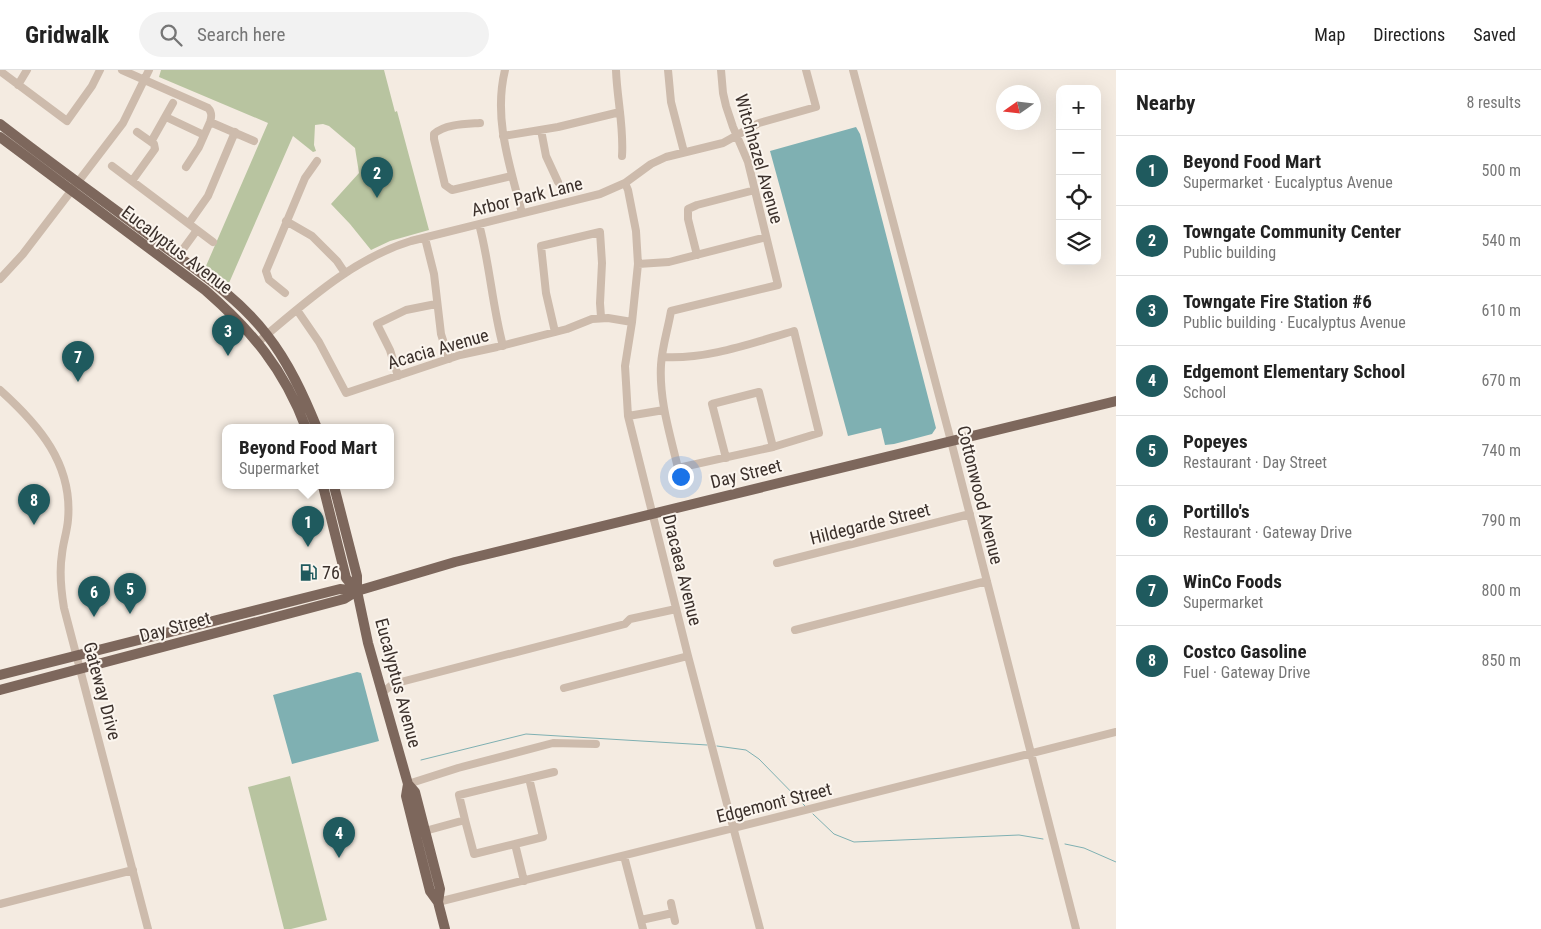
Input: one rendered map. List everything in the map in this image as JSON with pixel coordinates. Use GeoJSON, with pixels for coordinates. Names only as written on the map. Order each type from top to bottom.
{"type":"FeatureCollection","features":[{"type":"Feature","properties":{"kind":"main road"},"geometry":{"type":"LineString","coordinates":[[0,124],[76,187]]}},
{"type":"Feature","properties":{"kind":"main road"},"geometry":{"type":"LineString","coordinates":[[0,137],[76,187]]}},
{"type":"Feature","properties":{"kind":"main road","name":"Eucalyptus Avenue"},"geometry":{"type":"LineString","coordinates":[[76,187],[233,314],[258,342],[293,396],[304,424]]}},
{"type":"Feature","properties":{"kind":"main road","name":"Eucalyptus Avenue"},"geometry":{"type":"LineString","coordinates":[[76,187],[178,256],[241,306],[267,334],[301,391],[315,424]]}},
{"type":"Feature","properties":{"kind":"main road"},"geometry":{"type":"LineString","coordinates":[[148,247],[152,245],[171,258],[178,256]]}},
{"type":"Feature","properties":{"kind":"main road"},"geometry":{"type":"LineString","coordinates":[[169,262],[178,264],[208,285],[216,286]]}},
{"type":"Feature","properties":{"kind":"main road","name":"Day Street"},"geometry":{"type":"LineString","coordinates":[[0,675],[340,589],[357,590],[455,562],[1116,401]]}},
{"type":"Feature","properties":{"kind":"main road","name":"Eucalyptus Avenue"},"geometry":{"type":"LineString","coordinates":[[335,489],[357,576],[357,590],[368,642],[408,784],[406,796],[417,840],[430,891],[438,902],[445,929]]}},
{"type":"Feature","properties":{"kind":"main road"},"geometry":{"type":"LineString","coordinates":[[324,490],[331,497],[338,522],[348,541]]}},
{"type":"Feature","properties":{"kind":"main road","name":"Eucalyptus Avenue"},"geometry":{"type":"LineString","coordinates":[[324,490],[346,578],[357,590]]}},
{"type":"Feature","properties":{"kind":"main road","name":"Day Street"},"geometry":{"type":"LineString","coordinates":[[0,690],[344,600],[357,590]]}},
{"type":"Feature","properties":{"kind":"main road"},"geometry":{"type":"LineString","coordinates":[[268,620],[267,615],[286,609],[296,600]]}},
{"type":"Feature","properties":{"kind":"main road"},"geometry":{"type":"LineString","coordinates":[[221,632],[235,623],[255,617],[256,610]]}},
{"type":"Feature","properties":{"kind":"main road"},"geometry":{"type":"LineString","coordinates":[[141,653],[148,645],[170,637],[171,632]]}},
{"type":"Feature","properties":{"kind":"main road","name":"Eucalyptus Avenue"},"geometry":{"type":"LineString","coordinates":[[408,784],[415,792],[440,889],[438,902]]}},
{"type":"Feature","properties":{"kind":"street"},"geometry":{"type":"LineString","coordinates":[[18,85],[28,70]]}},
{"type":"Feature","properties":{"kind":"street"},"geometry":{"type":"LineString","coordinates":[[0,71],[67,121],[92,86],[100,70]]}},
{"type":"Feature","properties":{"kind":"street"},"geometry":{"type":"LineString","coordinates":[[122,70],[208,108],[212,114],[204,135],[186,167]]}},
{"type":"Feature","properties":{"kind":"street"},"geometry":{"type":"LineString","coordinates":[[0,279],[23,254],[76,187],[123,123],[149,70]]}},
{"type":"Feature","properties":{"kind":"street"},"geometry":{"type":"LineString","coordinates":[[504,70],[500,104],[503,136],[522,213]]}},
{"type":"Feature","properties":{"kind":"street"},"geometry":{"type":"LineString","coordinates":[[616,70],[623,135],[622,156]]}},
{"type":"Feature","properties":{"kind":"street"},"geometry":{"type":"LineString","coordinates":[[668,70],[671,102],[684,152]]}},
{"type":"Feature","properties":{"kind":"street","name":"Witchhazel Avenue"},"geometry":{"type":"LineString","coordinates":[[721,70],[723,93],[733,127],[745,153],[778,285],[671,311],[662,357],[661,386],[664,410],[678,468],[726,458]]}},
{"type":"Feature","properties":{"kind":"street","name":"Arbor Park Lane"},"geometry":{"type":"LineString","coordinates":[[258,342],[345,273],[362,261],[386,250],[425,238],[600,194],[625,183],[651,164],[666,157],[723,143],[759,123],[816,107],[806,70]]}},
{"type":"Feature","properties":{"kind":"street","name":"Cottonwood Avenue"},"geometry":{"type":"LineString","coordinates":[[853,70],[970,514],[1076,929]]}},
{"type":"Feature","properties":{"kind":"street"},"geometry":{"type":"LineString","coordinates":[[151,142],[173,103]]}},
{"type":"Feature","properties":{"kind":"street"},"geometry":{"type":"LineString","coordinates":[[503,136],[541,130],[620,112]]}},
{"type":"Feature","properties":{"kind":"street"},"geometry":{"type":"LineString","coordinates":[[166,117],[204,135]]}},
{"type":"Feature","properties":{"kind":"street"},"geometry":{"type":"LineString","coordinates":[[210,122],[254,141]]}},
{"type":"Feature","properties":{"kind":"street"},"geometry":{"type":"LineString","coordinates":[[480,122],[438,130],[434,134],[446,185],[452,190],[512,176]]}},
{"type":"Feature","properties":{"kind":"street"},"geometry":{"type":"LineString","coordinates":[[541,130],[546,156],[558,182]]}},
{"type":"Feature","properties":{"kind":"street"},"geometry":{"type":"LineString","coordinates":[[132,181],[155,149],[151,142],[137,132]]}},
{"type":"Feature","properties":{"kind":"street"},"geometry":{"type":"LineString","coordinates":[[189,223],[208,196],[236,132]]}},
{"type":"Feature","properties":{"kind":"street"},"geometry":{"type":"LineString","coordinates":[[285,293],[269,280],[266,271],[305,178],[317,161]]}},
{"type":"Feature","properties":{"kind":"street"},"geometry":{"type":"LineString","coordinates":[[112,166],[213,242]]}},
{"type":"Feature","properties":{"kind":"street","name":"Dracaea Avenue"},"geometry":{"type":"LineString","coordinates":[[625,183],[636,231],[638,264],[625,366],[628,416],[688,656],[760,929]]}},
{"type":"Feature","properties":{"kind":"street"},"geometry":{"type":"LineString","coordinates":[[697,255],[688,219],[688,209],[755,190]]}},
{"type":"Feature","properties":{"kind":"street"},"geometry":{"type":"LineString","coordinates":[[286,222],[312,236],[345,273]]}},
{"type":"Feature","properties":{"kind":"street"},"geometry":{"type":"LineString","coordinates":[[479,224],[503,346]]}},
{"type":"Feature","properties":{"kind":"street"},"geometry":{"type":"LineString","coordinates":[[178,256],[198,230]]}},
{"type":"Feature","properties":{"kind":"street"},"geometry":{"type":"LineString","coordinates":[[555,332],[546,294],[541,246],[600,232],[602,263],[601,317]]}},
{"type":"Feature","properties":{"kind":"street"},"geometry":{"type":"LineString","coordinates":[[425,238],[434,274],[441,334],[449,359]]}},
{"type":"Feature","properties":{"kind":"street"},"geometry":{"type":"LineString","coordinates":[[638,264],[662,263],[766,238]]}},
{"type":"Feature","properties":{"kind":"street"},"geometry":{"type":"LineString","coordinates":[[398,376],[390,350],[377,324],[406,310],[436,304]]}},
{"type":"Feature","properties":{"kind":"street","name":"Acacia Avenue"},"geometry":{"type":"LineString","coordinates":[[297,310],[323,348],[346,393],[468,352],[503,346],[601,317],[632,322]]}},
{"type":"Feature","properties":{"kind":"street"},"geometry":{"type":"LineString","coordinates":[[662,357],[689,357],[794,331],[819,432],[773,447],[726,458],[712,404],[759,392],[773,447]]}},
{"type":"Feature","properties":{"kind":"street","name":"Gateway Drive"},"geometry":{"type":"LineString","coordinates":[[0,389],[42,433],[61,467],[68,504],[68,520],[61,562],[61,589],[148,929]]}},
{"type":"Feature","properties":{"kind":"street"},"geometry":{"type":"LineString","coordinates":[[628,416],[664,410]]}},
{"type":"Feature","properties":{"kind":"street","name":"Hildegarde Street"},"geometry":{"type":"LineString","coordinates":[[777,563],[970,514]]}},
{"type":"Feature","properties":{"kind":"street"},"geometry":{"type":"LineString","coordinates":[[795,630],[987,582]]}},
{"type":"Feature","properties":{"kind":"street"},"geometry":{"type":"LineString","coordinates":[[383,692],[393,684],[625,624],[630,619],[676,608]]}},
{"type":"Feature","properties":{"kind":"street"},"geometry":{"type":"LineString","coordinates":[[564,688],[688,656]]}},
{"type":"Feature","properties":{"kind":"street","name":"Edgemont Street"},"geometry":{"type":"LineString","coordinates":[[438,902],[1116,732]]}},
{"type":"Feature","properties":{"kind":"street"},"geometry":{"type":"LineString","coordinates":[[408,784],[458,768],[553,743],[596,744]]}},
{"type":"Feature","properties":{"kind":"street"},"geometry":{"type":"LineString","coordinates":[[529,778],[543,837],[474,854],[458,795],[554,772]]}},
{"type":"Feature","properties":{"kind":"street"},"geometry":{"type":"LineString","coordinates":[[425,831],[465,820]]}},
{"type":"Feature","properties":{"kind":"street"},"geometry":{"type":"LineString","coordinates":[[515,844],[524,880]]}},
{"type":"Feature","properties":{"kind":"street"},"geometry":{"type":"LineString","coordinates":[[624,856],[643,929]]}},
{"type":"Feature","properties":{"kind":"street"},"geometry":{"type":"LineString","coordinates":[[0,904],[133,870]]}},
{"type":"Feature","properties":{"kind":"street"},"geometry":{"type":"LineString","coordinates":[[671,903],[675,921]]}},
{"type":"Feature","properties":{"kind":"street"},"geometry":{"type":"LineString","coordinates":[[641,920],[673,913]]}},
{"type":"Feature","properties":{"kind":"green space"},"geometry":{"type":"Polygon","coordinates":[[[161,70],[384,70],[429,230],[390,241],[371,250],[331,204],[359,173],[355,148],[329,126],[323,124],[315,125],[314,145],[316,151],[313,152],[293,136],[229,283],[206,266],[268,123],[159,77],[161,70]]]}},
{"type":"Feature","properties":{"kind":"green space"},"geometry":{"type":"Polygon","coordinates":[[[290,776],[327,920],[284,929],[248,787],[290,776]]]}},
{"type":"Feature","properties":{"kind":"water"},"geometry":{"type":"Polygon","coordinates":[[[856,127],[860,134],[936,428],[932,434],[885,445],[881,428],[848,436],[770,151],[856,127]]]}},
{"type":"Feature","properties":{"kind":"water"},"geometry":{"type":"Polygon","coordinates":[[[357,672],[361,673],[379,741],[292,764],[273,695],[357,672]]]}},
{"type":"Feature","properties":{"kind":"waterway"},"geometry":{"type":"LineString","coordinates":[[421,760],[526,734],[707,745]]}},
{"type":"Feature","properties":{"kind":"waterway"},"geometry":{"type":"LineString","coordinates":[[717,746],[746,750],[759,759],[805,806]]}},
{"type":"Feature","properties":{"kind":"waterway"},"geometry":{"type":"LineString","coordinates":[[813,814],[834,834],[854,842],[1019,835],[1043,839]]}},
{"type":"Feature","properties":{"kind":"waterway"},"geometry":{"type":"LineString","coordinates":[[1065,844],[1084,848],[1116,862]]}},
{"type":"Feature","properties":{"kind":"place","name":"Towngate Community Center"},"geometry":{"type":"Point","coordinates":[377,198]}},
{"type":"Feature","properties":{"kind":"place","name":"Towngate Fire Station #6"},"geometry":{"type":"Point","coordinates":[228,356]}},
{"type":"Feature","properties":{"kind":"place","name":"WinCo Foods"},"geometry":{"type":"Point","coordinates":[78,382]}},
{"type":"Feature","properties":{"kind":"place","name":"Costco Gasoline"},"geometry":{"type":"Point","coordinates":[34,525]}},
{"type":"Feature","properties":{"kind":"place","name":"Beyond Food Mart"},"geometry":{"type":"Point","coordinates":[308,547]}},
{"type":"Feature","properties":{"kind":"place","name":"76"},"geometry":{"type":"Point","coordinates":[308,573]}},
{"type":"Feature","properties":{"kind":"place","name":"Popeyes"},"geometry":{"type":"Point","coordinates":[130,614]}},
{"type":"Feature","properties":{"kind":"place","name":"Portillo's"},"geometry":{"type":"Point","coordinates":[94,617]}},
{"type":"Feature","properties":{"kind":"place","name":"Edgemont Elementary School"},"geometry":{"type":"Point","coordinates":[339,858]}}]}
